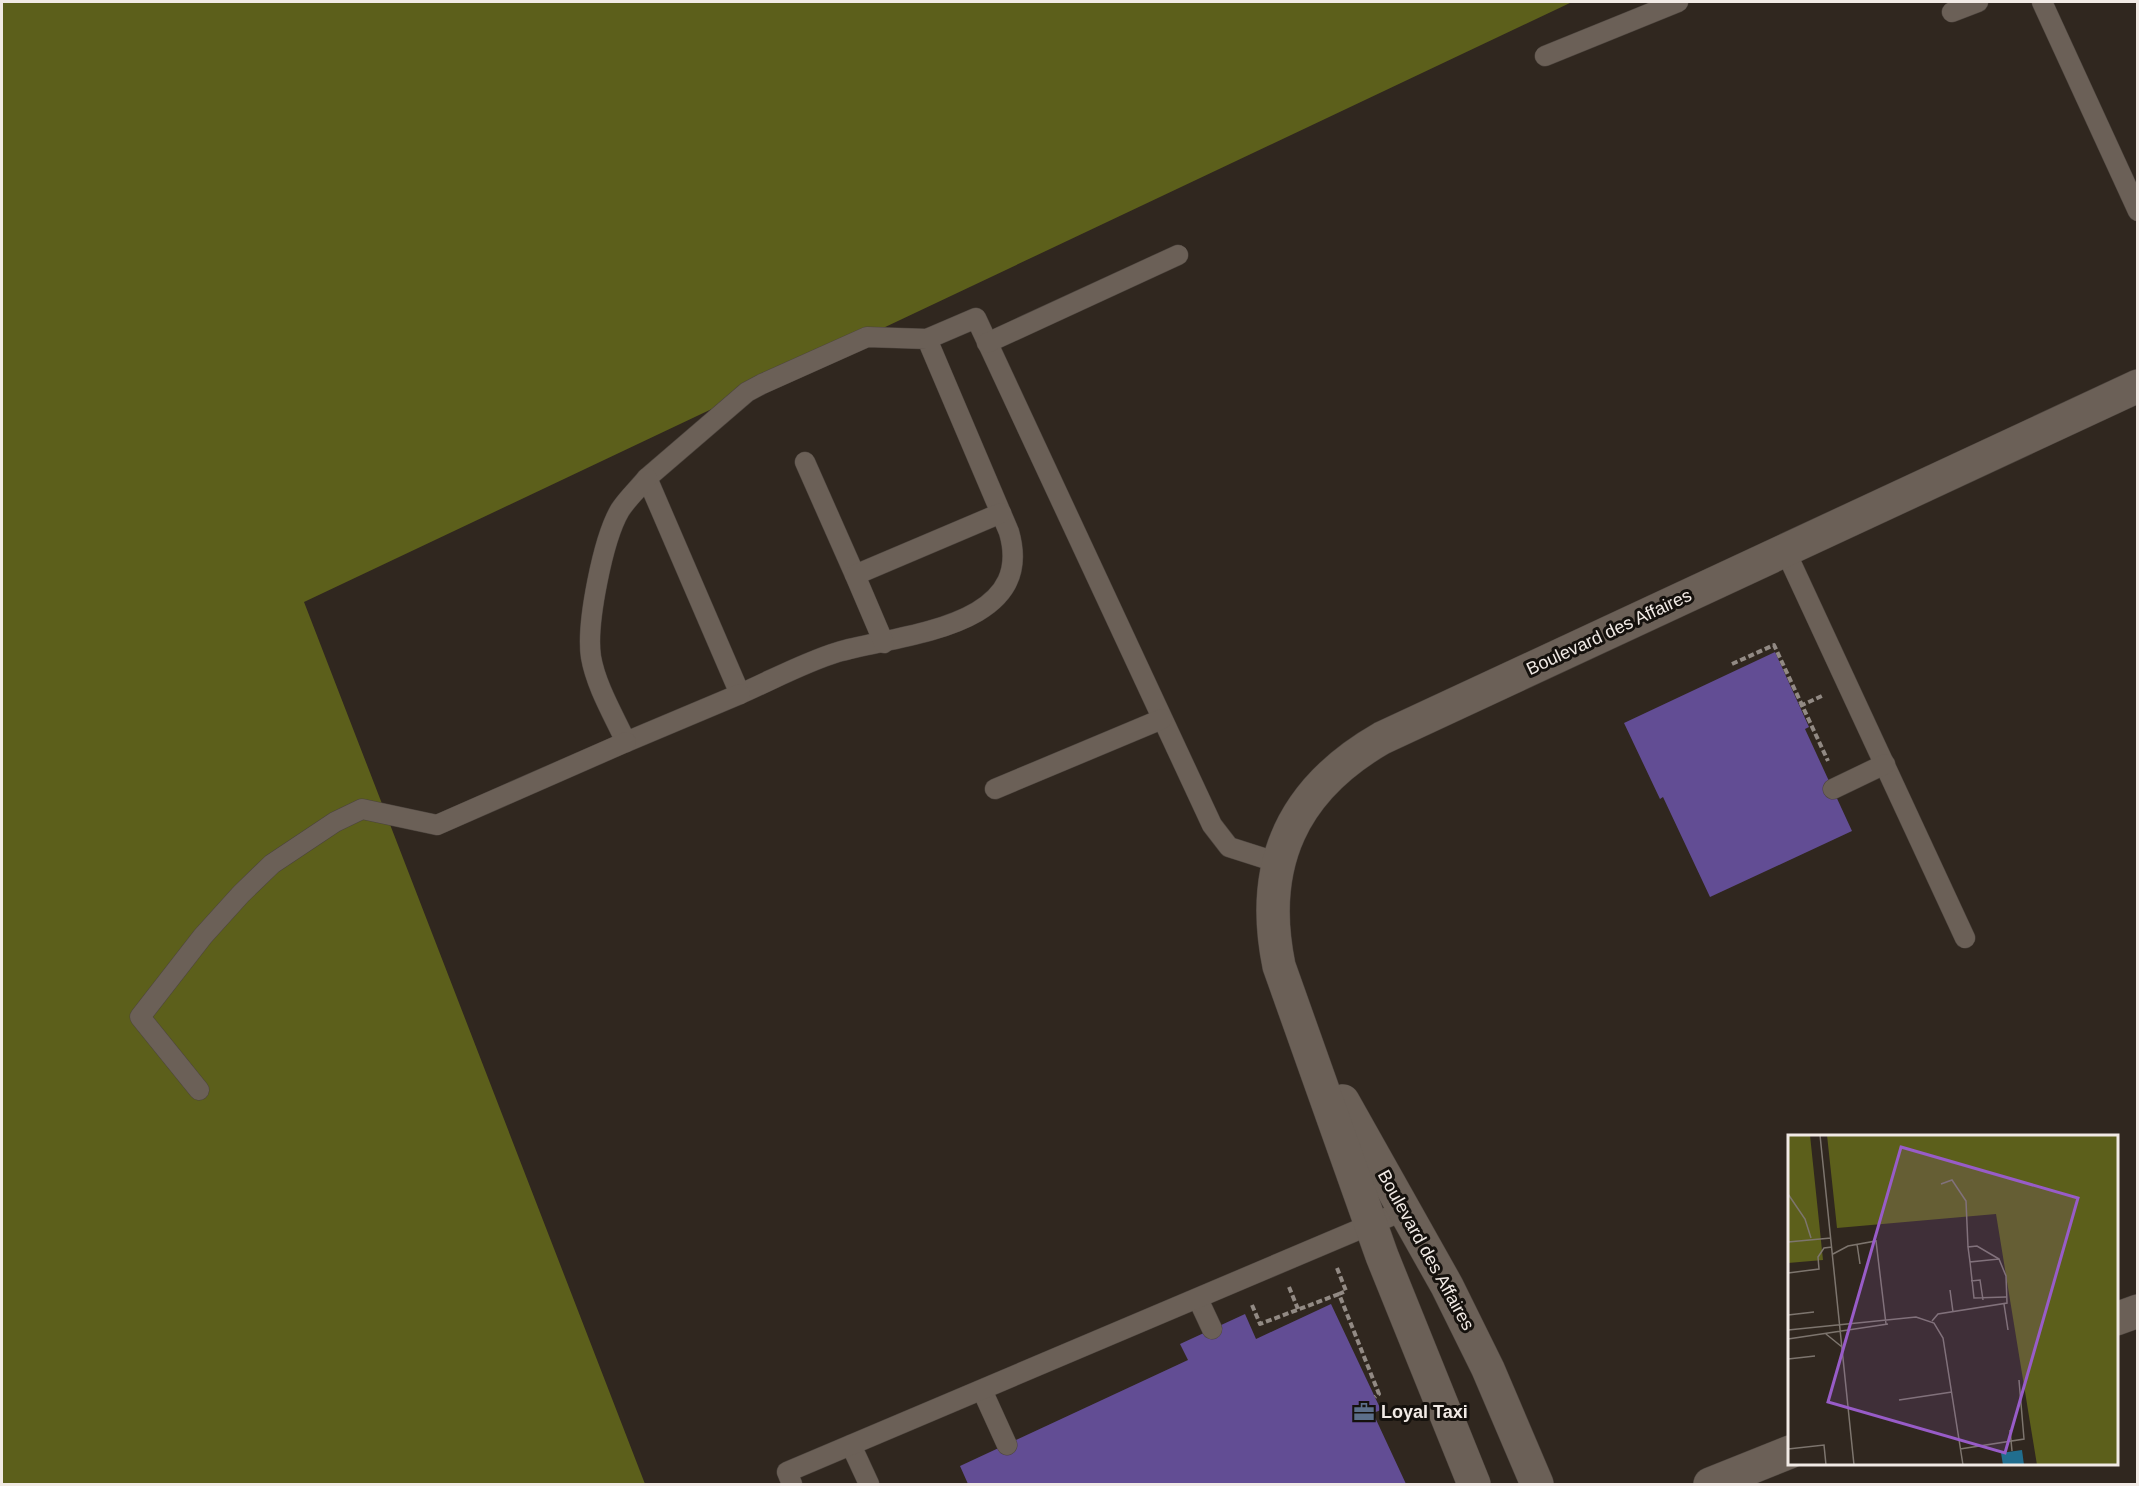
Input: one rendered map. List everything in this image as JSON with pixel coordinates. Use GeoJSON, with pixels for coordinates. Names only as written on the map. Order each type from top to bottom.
{"type":"FeatureCollection","features":[{"type":"Feature","properties":{"kind":"street","name":"Boulevard des Affaires"},"geometry":{"type":"LineString","coordinates":[[1474,1485],[1371,1226],[1298,1024],[1274,942],[1273,898],[1279,863],[1287,837],[1309,797],[1334,771],[1364,748],[1419,720],[2138,386]]}},
{"type":"Feature","properties":{"kind":"street","name":"Boulevard des Affaires"},"geometry":{"type":"LineString","coordinates":[[1298,1024],[1405,1210],[1472,1335],[1537,1485]]}},
{"type":"Feature","properties":{"kind":"street"},"geometry":{"type":"LineString","coordinates":[[2118,1318],[2138,1311]]}},
{"type":"Feature","properties":{"kind":"street"},"geometry":{"type":"LineString","coordinates":[[1710,1485],[1788,1453]]}},
{"type":"Feature","properties":{"kind":"lane"},"geometry":{"type":"LineString","coordinates":[[1545,56],[1678,2]]}},
{"type":"Feature","properties":{"kind":"lane"},"geometry":{"type":"LineString","coordinates":[[1952,12],[1978,2]]}},
{"type":"Feature","properties":{"kind":"lane"},"geometry":{"type":"LineString","coordinates":[[2042,2],[2138,211]]}},
{"type":"Feature","properties":{"kind":"lane"},"geometry":{"type":"LineString","coordinates":[[987,343],[1178,255]]}},
{"type":"Feature","properties":{"kind":"lane"},"geometry":{"type":"LineString","coordinates":[[626,742],[598,680],[591,659],[590,642],[600,573],[611,528],[621,509],[647,478],[747,392],[867,337],[927,339],[976,318],[1162,719],[1219,836],[1229,847],[1242,853],[1279,863]]}},
{"type":"Feature","properties":{"kind":"lane"},"geometry":{"type":"LineString","coordinates":[[199,1090],[140,1017],[203,936],[273,864],[335,822],[362,809],[437,825],[838,652],[917,636],[977,611],[1002,592],[1011,573],[1014,552],[1001,513],[927,339]]}},
{"type":"Feature","properties":{"kind":"lane"},"geometry":{"type":"LineString","coordinates":[[806,462],[884,643]]}},
{"type":"Feature","properties":{"kind":"lane"},"geometry":{"type":"LineString","coordinates":[[647,478],[740,694]]}},
{"type":"Feature","properties":{"kind":"lane"},"geometry":{"type":"LineString","coordinates":[[855,575],[1001,513]]}},
{"type":"Feature","properties":{"kind":"lane"},"geometry":{"type":"LineString","coordinates":[[1785,550],[1965,938]]}},
{"type":"Feature","properties":{"kind":"lane"},"geometry":{"type":"LineString","coordinates":[[995,789],[1162,719]]}},
{"type":"Feature","properties":{"kind":"lane"},"geometry":{"type":"LineString","coordinates":[[1833,789],[1885,765]]}},
{"type":"Feature","properties":{"kind":"lane"},"geometry":{"type":"LineString","coordinates":[[792,1485],[787,1472],[1405,1210]]}},
{"type":"Feature","properties":{"kind":"lane"},"geometry":{"type":"LineString","coordinates":[[1198,1299],[1212,1329]]}},
{"type":"Feature","properties":{"kind":"lane"},"geometry":{"type":"LineString","coordinates":[[982,1390],[1007,1445]]}},
{"type":"Feature","properties":{"kind":"lane"},"geometry":{"type":"LineString","coordinates":[[851,1445],[868,1485]]}},
{"type":"Feature","properties":{"kind":"path"},"geometry":{"type":"LineString","coordinates":[[1732,664],[1774,645],[1821,745]]}},
{"type":"Feature","properties":{"kind":"path"},"geometry":{"type":"LineString","coordinates":[[1250,1299],[1260,1323],[1346,1291],[1334,1261]]}},
{"type":"Feature","properties":{"kind":"path"},"geometry":{"type":"LineString","coordinates":[[1339,1294],[1379,1394],[1375,1397]]}},
{"type":"Feature","properties":{"kind":"shaded area"},"geometry":{"type":"Polygon","coordinates":[[[2,2],[1572,2],[304,602],[645,1484],[2,1484],[2,2]]]}},
{"type":"Feature","properties":{"kind":"building"},"geometry":{"type":"Polygon","coordinates":[[[1775,652],[1809,727],[1805,729],[1852,831],[1710,897],[1663,797],[1660,799],[1624,723],[1775,652]]]}},
{"type":"Feature","properties":{"kind":"building"},"geometry":{"type":"Polygon","coordinates":[[[1331,1304],[1381,1410],[1373,1413],[1406,1484],[968,1484],[960,1466],[1188,1360],[1180,1344],[1245,1314],[1256,1339],[1331,1304]]]}},
{"type":"Feature","properties":{"kind":"place","name":"Loyal Taxi"},"geometry":{"type":"Point","coordinates":[1364,1412]}}]}
